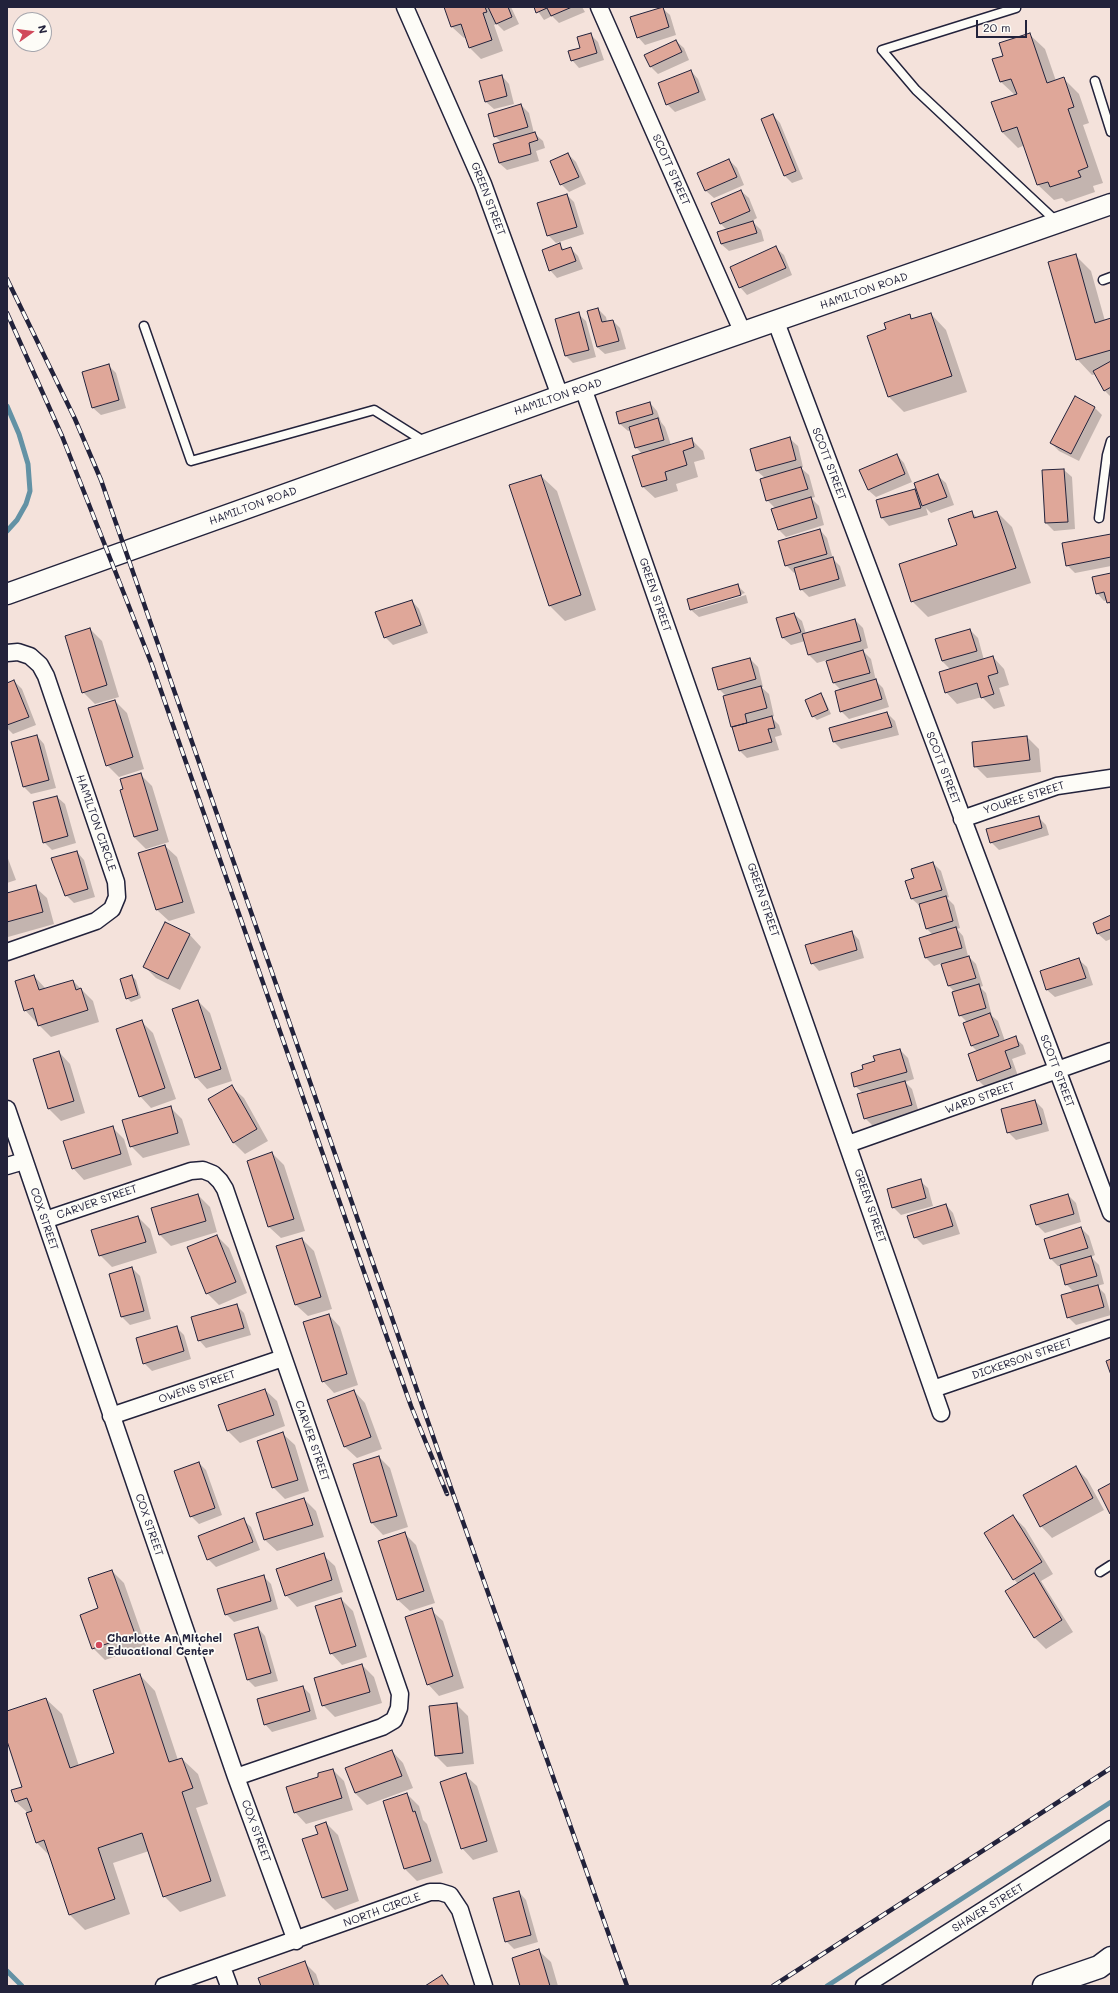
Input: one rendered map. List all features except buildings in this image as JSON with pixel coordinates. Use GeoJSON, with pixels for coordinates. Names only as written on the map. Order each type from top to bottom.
{"type":"FeatureCollection","features":[{"type":"Feature","properties":{"kind":"main road"},"geometry":{"type":"LineString","coordinates":[[1044,1986],[1072,1975],[1107,1965]]}},
{"type":"Feature","properties":{"kind":"street","name":"GREEN STREET"},"geometry":{"type":"LineString","coordinates":[[405,7],[483,184],[560,396]]}},
{"type":"Feature","properties":{"kind":"street","name":"SCOTT STREET"},"geometry":{"type":"LineString","coordinates":[[599,7],[743,333]]}},
{"type":"Feature","properties":{"kind":"street","name":"HAMILTON ROAD"},"geometry":{"type":"LineString","coordinates":[[7,594],[560,396],[1111,204]]}},
{"type":"Feature","properties":{"kind":"street","name":"SCOTT STREET"},"geometry":{"type":"LineString","coordinates":[[776,322],[1111,1213]]}},
{"type":"Feature","properties":{"kind":"street","name":"GREEN STREET"},"geometry":{"type":"LineString","coordinates":[[583,388],[941,1413]]}},
{"type":"Feature","properties":{"kind":"street","name":"HAMILTON CIRCLE"},"geometry":{"type":"LineString","coordinates":[[7,654],[18,652],[30,656],[40,665],[46,676],[116,882],[117,897],[112,909],[96,921],[7,952]]}},
{"type":"Feature","properties":{"kind":"street","name":"YOUREE STREET"},"geometry":{"type":"LineString","coordinates":[[962,819],[1057,786],[1111,778]]}},
{"type":"Feature","properties":{"kind":"street","name":"WARD STREET"},"geometry":{"type":"LineString","coordinates":[[848,1144],[1111,1051]]}},
{"type":"Feature","properties":{"kind":"street","name":"COX STREET"},"geometry":{"type":"LineString","coordinates":[[7,1109],[236,1777],[296,1941]]}},
{"type":"Feature","properties":{"kind":"street"},"geometry":{"type":"LineString","coordinates":[[7,1166],[24,1161]]}},
{"type":"Feature","properties":{"kind":"street","name":"CARVER STREET"},"geometry":{"type":"LineString","coordinates":[[45,1220],[191,1171],[203,1170],[213,1174],[225,1189],[400,1694],[400,1708],[394,1720],[382,1727],[236,1777]]}},
{"type":"Feature","properties":{"kind":"street","name":"DICKERSON STREET"},"geometry":{"type":"LineString","coordinates":[[933,1389],[1111,1328]]}},
{"type":"Feature","properties":{"kind":"street","name":"OWENS STREET"},"geometry":{"type":"LineString","coordinates":[[111,1416],[283,1358]]}},
{"type":"Feature","properties":{"kind":"street","name":"SHAVER STREET"},"geometry":{"type":"LineString","coordinates":[[864,1986],[1111,1829]]}},
{"type":"Feature","properties":{"kind":"street","name":"NORTH CIRCLE"},"geometry":{"type":"LineString","coordinates":[[164,1986],[296,1941],[430,1892],[440,1892],[450,1895],[460,1910],[484,1986]]}},
{"type":"Feature","properties":{"kind":"street"},"geometry":{"type":"LineString","coordinates":[[222,1967],[228,1986]]}},
{"type":"Feature","properties":{"kind":"lane"},"geometry":{"type":"LineString","coordinates":[[1016,8],[882,50],[916,90],[1058,223]]}},
{"type":"Feature","properties":{"kind":"lane"},"geometry":{"type":"LineString","coordinates":[[1095,81],[1111,132]]}},
{"type":"Feature","properties":{"kind":"lane"},"geometry":{"type":"LineString","coordinates":[[144,326],[191,461],[374,410],[427,443]]}},
{"type":"Feature","properties":{"kind":"lane"},"geometry":{"type":"LineString","coordinates":[[1099,518],[1107,455],[1111,441]]}},
{"type":"Feature","properties":{"kind":"lane"},"geometry":{"type":"LineString","coordinates":[[1100,1572],[1111,1564]]}},
{"type":"Feature","properties":{"kind":"waterway"},"geometry":{"type":"LineString","coordinates":[[7,406],[19,434],[28,464],[30,491],[26,504],[17,520],[7,531]]}},
{"type":"Feature","properties":{"kind":"waterway"},"geometry":{"type":"LineString","coordinates":[[827,1986],[1111,1802]]}},
{"type":"Feature","properties":{"kind":"waterway"},"geometry":{"type":"LineString","coordinates":[[7,1971],[22,1986]]}},
{"type":"Feature","properties":{"kind":"railway"},"geometry":{"type":"LineString","coordinates":[[7,279],[75,419],[101,480],[451,1488],[627,1986]]}},
{"type":"Feature","properties":{"kind":"railway"},"geometry":{"type":"LineString","coordinates":[[7,313],[62,436],[152,665],[411,1406],[447,1494]]}},
{"type":"Feature","properties":{"kind":"railway"},"geometry":{"type":"LineString","coordinates":[[773,1986],[1111,1768]]}},
{"type":"Feature","properties":{"kind":"place","name":"Charlotte An Mitchel Educational Center"},"geometry":{"type":"Point","coordinates":[99,1645]}}]}
